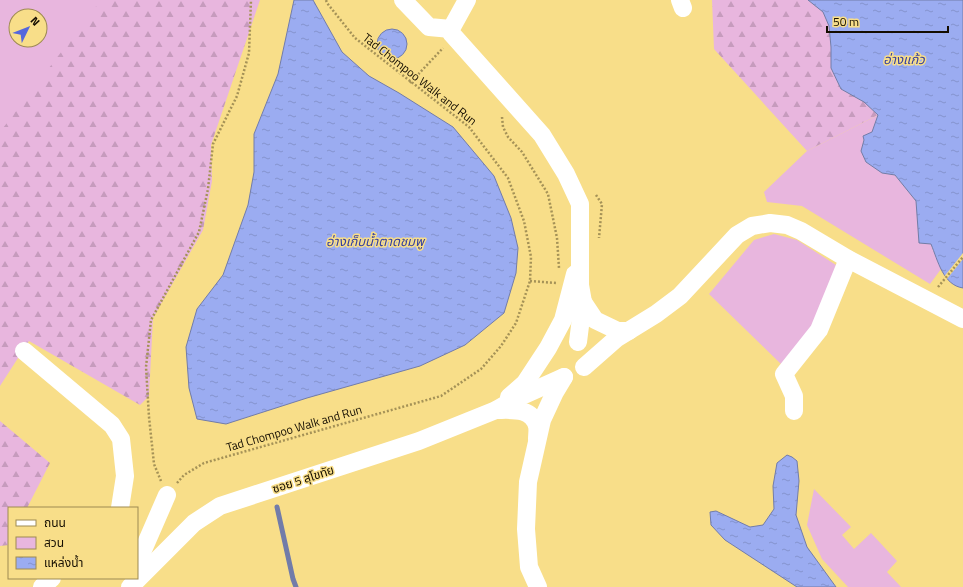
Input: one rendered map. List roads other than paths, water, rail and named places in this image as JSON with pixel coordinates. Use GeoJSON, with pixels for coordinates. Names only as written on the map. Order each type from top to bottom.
{"type":"FeatureCollection","features":[{"type":"Feature","properties":{"kind":"street"},"geometry":{"type":"LineString","coordinates":[[403,0],[429,26],[452,33],[534,124],[556,156],[566,174],[580,204],[580,285],[583,302],[579,343]]}},
{"type":"Feature","properties":{"kind":"street"},"geometry":{"type":"LineString","coordinates":[[452,33],[467,0]]}},
{"type":"Feature","properties":{"kind":"street"},"geometry":{"type":"LineString","coordinates":[[584,367],[586,359],[585,351],[579,343],[567,337],[560,338],[548,348],[546,356],[547,364],[551,370],[557,375],[572,377],[579,373],[623,334],[656,314],[680,296],[737,235],[752,226],[770,223],[787,225],[801,231],[848,259],[963,319]]}},
{"type":"Feature","properties":{"kind":"street"},"geometry":{"type":"LineString","coordinates":[[496,410],[525,383],[548,348],[563,320],[580,250]]}},
{"type":"Feature","properties":{"kind":"street"},"geometry":{"type":"LineString","coordinates":[[794,411],[794,396],[784,374],[819,330],[848,259]]}},
{"type":"Feature","properties":{"kind":"street"},"geometry":{"type":"LineString","coordinates":[[583,302],[594,320],[618,330],[623,334]]}},
{"type":"Feature","properties":{"kind":"street"},"geometry":{"type":"LineString","coordinates":[[579,343],[623,334]]}},
{"type":"Feature","properties":{"kind":"street"},"geometry":{"type":"LineString","coordinates":[[24,351],[112,425],[118,434],[121,439],[125,476],[120,507]]}},
{"type":"Feature","properties":{"kind":"street"},"geometry":{"type":"LineString","coordinates":[[496,410],[515,399],[564,377]]}},
{"type":"Feature","properties":{"kind":"street"},"geometry":{"type":"LineString","coordinates":[[538,587],[529,567],[526,529],[528,482],[542,420],[564,377]]}},
{"type":"Feature","properties":{"kind":"street"},"geometry":{"type":"LineString","coordinates":[[496,410],[523,411],[531,416],[537,425],[537,442]]}},
{"type":"Feature","properties":{"kind":"street","name":"ซอย 5 สุโขทัย"},"geometry":{"type":"LineString","coordinates":[[138,577],[194,523],[220,506],[419,441],[496,410]]}},
{"type":"Feature","properties":{"kind":"street"},"geometry":{"type":"LineString","coordinates":[[138,562],[167,495]]}},
{"type":"Feature","properties":{"kind":"street"},"geometry":{"type":"LineString","coordinates":[[42,587],[51,579]]}},
{"type":"Feature","properties":{"kind":"water","name":"อ่างเก็บน้ำตาดชมพู"},"geometry":{"type":"Polygon","coordinates":[[[294,0],[313,0],[342,52],[369,76],[453,127],[494,176],[511,218],[518,248],[516,273],[504,313],[465,345],[420,366],[307,398],[226,424],[197,419],[189,388],[186,347],[197,309],[223,275],[248,205],[254,172],[254,134],[278,74],[294,0]]]}},
{"type":"Feature","properties":{"kind":"water","name":"อ่างแก้ว"},"geometry":{"type":"Polygon","coordinates":[[[808,0],[963,0],[963,288],[956,286],[946,277],[939,265],[931,244],[919,243],[916,201],[895,175],[882,173],[866,162],[861,151],[864,140],[863,136],[872,132],[878,115],[864,102],[841,89],[831,68],[829,26],[823,12],[808,0]]]}},
{"type":"Feature","properties":{"kind":"water"},"geometry":{"type":"Polygon","coordinates":[[[392,29],[403,33],[407,44],[403,55],[392,59],[381,55],[377,44],[381,33],[392,29]]]}},
{"type":"Feature","properties":{"kind":"water"},"geometry":{"type":"Polygon","coordinates":[[[787,455],[797,461],[799,481],[796,515],[807,547],[836,587],[797,587],[725,540],[711,525],[710,512],[716,511],[750,527],[763,525],[774,509],[773,486],[777,463],[787,455]]]}},
{"type":"Feature","properties":{"kind":"waterway"},"geometry":{"type":"LineString","coordinates":[[277,507],[296,587]]}}]}
